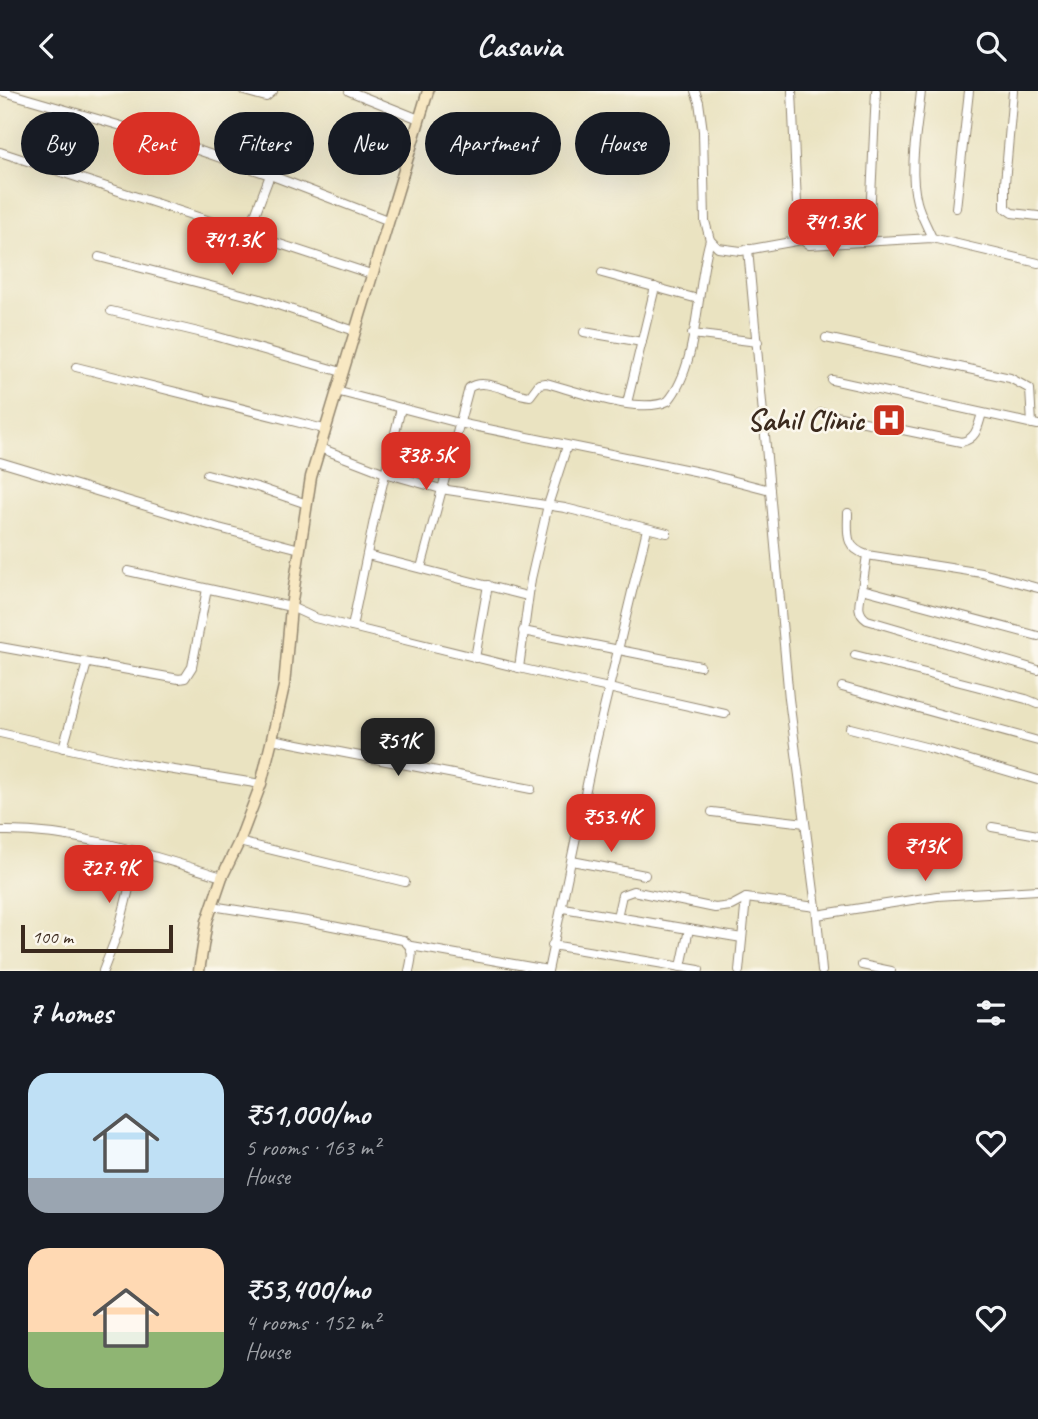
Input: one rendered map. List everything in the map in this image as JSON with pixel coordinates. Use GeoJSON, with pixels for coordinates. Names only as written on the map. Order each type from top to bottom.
{"type":"FeatureCollection","features":[{"type":"Feature","properties":{"kind":"street"},"geometry":{"type":"LineString","coordinates":[[1,91],[214,156]]}},
{"type":"Feature","properties":{"kind":"street"},"geometry":{"type":"LineString","coordinates":[[244,91],[267,97],[273,91]]}},
{"type":"Feature","properties":{"kind":"street"},"geometry":{"type":"LineString","coordinates":[[349,91],[419,119]]}},
{"type":"Feature","properties":{"kind":"street"},"geometry":{"type":"LineString","coordinates":[[199,971],[207,921],[222,877],[239,842],[261,784],[272,739],[284,686],[291,607],[311,477],[428,91]]}},
{"type":"Feature","properties":{"kind":"street"},"geometry":{"type":"LineString","coordinates":[[695,91],[704,131],[705,221],[710,240],[718,248],[727,251],[748,250],[802,240],[814,246],[869,240],[932,238],[1038,263]]}},
{"type":"Feature","properties":{"kind":"street"},"geometry":{"type":"LineString","coordinates":[[792,91],[798,227],[802,240]]}},
{"type":"Feature","properties":{"kind":"street"},"geometry":{"type":"LineString","coordinates":[[869,240],[876,91]]}},
{"type":"Feature","properties":{"kind":"street"},"geometry":{"type":"LineString","coordinates":[[921,91],[914,166],[915,190],[916,200],[932,238]]}},
{"type":"Feature","properties":{"kind":"street"},"geometry":{"type":"LineString","coordinates":[[956,208],[968,91]]}},
{"type":"Feature","properties":{"kind":"street"},"geometry":{"type":"LineString","coordinates":[[1013,91],[1005,208],[1012,213],[1038,216]]}},
{"type":"Feature","properties":{"kind":"street"},"geometry":{"type":"LineString","coordinates":[[0,152],[371,274]]}},
{"type":"Feature","properties":{"kind":"street"},"geometry":{"type":"LineString","coordinates":[[248,233],[270,175],[387,220]]}},
{"type":"Feature","properties":{"kind":"street"},"geometry":{"type":"LineString","coordinates":[[421,568],[469,388],[477,384],[525,396],[534,393],[539,384],[546,383],[649,407],[668,401],[681,381],[710,240]]}},
{"type":"Feature","properties":{"kind":"street"},"geometry":{"type":"LineString","coordinates":[[748,250],[789,699],[822,971]]}},
{"type":"Feature","properties":{"kind":"street"},"geometry":{"type":"LineString","coordinates":[[100,257],[257,298],[355,331]]}},
{"type":"Feature","properties":{"kind":"street"},"geometry":{"type":"LineString","coordinates":[[602,273],[698,299]]}},
{"type":"Feature","properties":{"kind":"street"},"geometry":{"type":"LineString","coordinates":[[627,403],[655,287]]}},
{"type":"Feature","properties":{"kind":"street"},"geometry":{"type":"LineString","coordinates":[[110,311],[215,335],[342,372]]}},
{"type":"Feature","properties":{"kind":"street"},"geometry":{"type":"LineString","coordinates":[[584,331],[642,342]]}},
{"type":"Feature","properties":{"kind":"street"},"geometry":{"type":"LineString","coordinates":[[692,334],[758,342]]}},
{"type":"Feature","properties":{"kind":"street"},"geometry":{"type":"LineString","coordinates":[[826,338],[1010,378],[1030,389],[1035,425],[832,380]]}},
{"type":"Feature","properties":{"kind":"street"},"geometry":{"type":"LineString","coordinates":[[76,367],[324,429]]}},
{"type":"Feature","properties":{"kind":"street"},"geometry":{"type":"LineString","coordinates":[[336,391],[459,423],[704,473],[771,490]]}},
{"type":"Feature","properties":{"kind":"street"},"geometry":{"type":"LineString","coordinates":[[352,627],[401,408]]}},
{"type":"Feature","properties":{"kind":"street"},"geometry":{"type":"LineString","coordinates":[[821,412],[961,442],[968,441],[975,435],[982,413]]}},
{"type":"Feature","properties":{"kind":"street"},"geometry":{"type":"LineString","coordinates":[[519,669],[527,596],[548,505],[567,446]]}},
{"type":"Feature","properties":{"kind":"street"},"geometry":{"type":"LineString","coordinates":[[320,448],[385,473],[441,489],[548,505],[667,533]]}},
{"type":"Feature","properties":{"kind":"street"},"geometry":{"type":"LineString","coordinates":[[0,462],[219,528],[300,549]]}},
{"type":"Feature","properties":{"kind":"street"},"geometry":{"type":"LineString","coordinates":[[207,474],[307,504]]}},
{"type":"Feature","properties":{"kind":"street"},"geometry":{"type":"LineString","coordinates":[[848,513],[850,544],[856,551],[982,573],[1038,588]]}},
{"type":"Feature","properties":{"kind":"street"},"geometry":{"type":"LineString","coordinates":[[212,906],[379,935],[403,940],[411,946],[548,971],[595,746],[620,651],[647,529]]}},
{"type":"Feature","properties":{"kind":"street"},"geometry":{"type":"LineString","coordinates":[[367,555],[527,596]]}},
{"type":"Feature","properties":{"kind":"street"},"geometry":{"type":"LineString","coordinates":[[867,555],[859,608],[861,615],[867,620],[1038,670]]}},
{"type":"Feature","properties":{"kind":"street"},"geometry":{"type":"LineString","coordinates":[[128,571],[291,607],[304,614],[519,669],[725,714]]}},
{"type":"Feature","properties":{"kind":"street"},"geometry":{"type":"LineString","coordinates":[[475,657],[488,585]]}},
{"type":"Feature","properties":{"kind":"street"},"geometry":{"type":"LineString","coordinates":[[0,647],[179,680],[184,678],[192,667],[207,589]]}},
{"type":"Feature","properties":{"kind":"street"},"geometry":{"type":"LineString","coordinates":[[862,589],[1038,636]]}},
{"type":"Feature","properties":{"kind":"street"},"geometry":{"type":"LineString","coordinates":[[523,631],[699,666]]}},
{"type":"Feature","properties":{"kind":"street"},"geometry":{"type":"LineString","coordinates":[[855,655],[1038,704]]}},
{"type":"Feature","properties":{"kind":"street"},"geometry":{"type":"LineString","coordinates":[[63,748],[88,663]]}},
{"type":"Feature","properties":{"kind":"street"},"geometry":{"type":"LineString","coordinates":[[842,687],[1038,741]]}},
{"type":"Feature","properties":{"kind":"street"},"geometry":{"type":"LineString","coordinates":[[850,728],[1038,780]]}},
{"type":"Feature","properties":{"kind":"street"},"geometry":{"type":"LineString","coordinates":[[0,733],[131,763],[261,784]]}},
{"type":"Feature","properties":{"kind":"street"},"geometry":{"type":"LineString","coordinates":[[272,739],[531,789]]}},
{"type":"Feature","properties":{"kind":"street"},"geometry":{"type":"LineString","coordinates":[[712,812],[805,823]]}},
{"type":"Feature","properties":{"kind":"street"},"geometry":{"type":"LineString","coordinates":[[992,827],[1038,835]]}},
{"type":"Feature","properties":{"kind":"street"},"geometry":{"type":"LineString","coordinates":[[0,831],[100,842],[147,853],[222,877]]}},
{"type":"Feature","properties":{"kind":"street"},"geometry":{"type":"LineString","coordinates":[[239,842],[405,882]]}},
{"type":"Feature","properties":{"kind":"street"},"geometry":{"type":"LineString","coordinates":[[103,971],[118,932],[126,894],[147,853]]}},
{"type":"Feature","properties":{"kind":"street"},"geometry":{"type":"LineString","coordinates":[[572,861],[645,875]]}},
{"type":"Feature","properties":{"kind":"street"},"geometry":{"type":"LineString","coordinates":[[617,917],[621,895],[633,891],[715,908],[732,907],[746,898],[816,911],[937,896],[1038,890]]}},
{"type":"Feature","properties":{"kind":"street"},"geometry":{"type":"LineString","coordinates":[[739,971],[746,898]]}},
{"type":"Feature","properties":{"kind":"street"},"geometry":{"type":"LineString","coordinates":[[563,908],[742,939]]}},
{"type":"Feature","properties":{"kind":"street"},"geometry":{"type":"LineString","coordinates":[[681,967],[689,929]]}},
{"type":"Feature","properties":{"kind":"street"},"geometry":{"type":"LineString","coordinates":[[552,945],[699,970]]}},
{"type":"Feature","properties":{"kind":"street"},"geometry":{"type":"LineString","coordinates":[[409,971],[411,946]]}},
{"type":"Feature","properties":{"kind":"street"},"geometry":{"type":"LineString","coordinates":[[862,965],[891,971]]}},
{"type":"Feature","properties":{"kind":"place","name":"Sahil Clinic"},"geometry":{"type":"Point","coordinates":[889,420]}}]}
